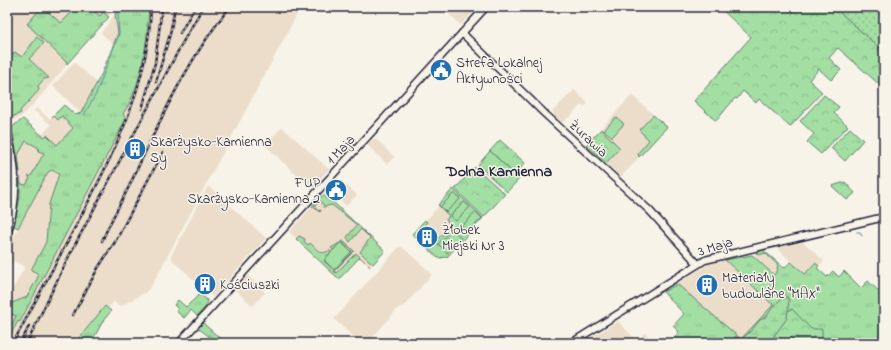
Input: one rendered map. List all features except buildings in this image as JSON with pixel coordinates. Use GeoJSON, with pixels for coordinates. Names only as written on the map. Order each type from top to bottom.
{"type":"FeatureCollection","features":[{"type":"Feature","properties":{"kind":"street","name":"1 Maja"},"geometry":{"type":"LineString","coordinates":[[179,343],[486,7]]}},
{"type":"Feature","properties":{"kind":"street","name":"Żurawia"},"geometry":{"type":"LineString","coordinates":[[462,33],[545,114],[650,211],[697,263]]}},
{"type":"Feature","properties":{"kind":"street"},"geometry":{"type":"LineString","coordinates":[[7,134],[14,159],[16,184],[12,217],[7,235]]}},
{"type":"Feature","properties":{"kind":"street","name":"3 Maja"},"geometry":{"type":"LineString","coordinates":[[570,343],[697,263],[711,258],[884,217]]}},
{"type":"Feature","properties":{"kind":"shaded area"},"geometry":{"type":"Polygon","coordinates":[[[7,7],[113,7],[114,9],[32,106],[21,116],[7,124],[7,7]]]}},
{"type":"Feature","properties":{"kind":"shaded area"},"geometry":{"type":"Polygon","coordinates":[[[149,7],[301,7],[152,285],[146,292],[119,307],[114,301],[108,308],[104,306],[75,343],[7,343],[7,287],[12,290],[25,267],[14,261],[7,275],[7,249],[48,172],[52,170],[59,174],[49,204],[46,242],[31,270],[41,278],[126,119],[123,114],[135,91],[142,62],[149,7]]]}},
{"type":"Feature","properties":{"kind":"shaded area"},"geometry":{"type":"Polygon","coordinates":[[[441,7],[478,7],[461,25],[441,7]]]}},
{"type":"Feature","properties":{"kind":"shaded area"},"geometry":{"type":"Polygon","coordinates":[[[115,14],[118,33],[113,44],[101,33],[115,14]]]}},
{"type":"Feature","properties":{"kind":"shaded area"},"geometry":{"type":"Polygon","coordinates":[[[74,62],[97,83],[81,113],[53,86],[74,62]]]}},
{"type":"Feature","properties":{"kind":"shaded area"},"geometry":{"type":"Polygon","coordinates":[[[574,90],[588,103],[586,106],[581,105],[573,111],[574,113],[562,123],[554,115],[553,111],[574,90]]]}},
{"type":"Feature","properties":{"kind":"shaded area"},"geometry":{"type":"Polygon","coordinates":[[[632,95],[667,127],[621,177],[586,145],[632,95]]]}},
{"type":"Feature","properties":{"kind":"shaded area"},"geometry":{"type":"Polygon","coordinates":[[[37,108],[50,119],[57,110],[77,128],[56,148],[42,135],[51,125],[36,112],[33,112],[37,108]]]}},
{"type":"Feature","properties":{"kind":"shaded area"},"geometry":{"type":"Polygon","coordinates":[[[20,127],[45,150],[20,197],[20,170],[13,136],[20,127]]]}},
{"type":"Feature","properties":{"kind":"shaded area"},"geometry":{"type":"Polygon","coordinates":[[[282,127],[329,169],[311,189],[265,145],[282,127]]]}},
{"type":"Feature","properties":{"kind":"shaded area"},"geometry":{"type":"Polygon","coordinates":[[[375,138],[394,157],[387,164],[367,145],[375,138]]]}},
{"type":"Feature","properties":{"kind":"shaded area"},"geometry":{"type":"Polygon","coordinates":[[[338,178],[357,195],[346,206],[333,194],[328,200],[331,200],[385,250],[370,267],[360,257],[339,279],[289,232],[338,178]]]}},
{"type":"Feature","properties":{"kind":"shaded area"},"geometry":{"type":"Polygon","coordinates":[[[208,186],[266,238],[213,297],[173,261],[171,256],[208,186]]]}},
{"type":"Feature","properties":{"kind":"shaded area"},"geometry":{"type":"Polygon","coordinates":[[[439,206],[469,233],[447,257],[441,259],[412,235],[439,206]]]}},
{"type":"Feature","properties":{"kind":"shaded area"},"geometry":{"type":"Polygon","coordinates":[[[803,242],[824,261],[819,266],[815,263],[805,274],[777,248],[803,242]]]}},
{"type":"Feature","properties":{"kind":"shaded area"},"geometry":{"type":"Polygon","coordinates":[[[399,247],[402,247],[431,273],[431,276],[404,306],[398,308],[368,343],[360,343],[334,319],[399,247]]]}},
{"type":"Feature","properties":{"kind":"shaded area"},"geometry":{"type":"Polygon","coordinates":[[[765,252],[793,276],[785,285],[752,255],[765,252]]]}},
{"type":"Feature","properties":{"kind":"shaded area"},"geometry":{"type":"Polygon","coordinates":[[[725,260],[773,305],[741,339],[677,284],[709,264],[725,260]]]}},
{"type":"Feature","properties":{"kind":"shaded area"},"geometry":{"type":"Polygon","coordinates":[[[247,275],[265,292],[253,306],[234,289],[247,275]]]}},
{"type":"Feature","properties":{"kind":"shaded area"},"geometry":{"type":"Polygon","coordinates":[[[618,321],[637,341],[645,333],[656,343],[582,343],[618,321]]]}},
{"type":"Feature","properties":{"kind":"green space"},"geometry":{"type":"Polygon","coordinates":[[[42,7],[61,23],[77,7],[89,7],[100,16],[103,12],[109,17],[67,64],[66,60],[65,61],[27,24],[42,7]]]}},
{"type":"Feature","properties":{"kind":"green space"},"geometry":{"type":"Polygon","coordinates":[[[120,7],[149,7],[143,62],[130,102],[123,114],[126,119],[20,322],[18,321],[7,341],[7,333],[9,329],[7,327],[11,327],[8,326],[8,323],[12,325],[16,316],[7,312],[7,305],[27,297],[38,277],[37,273],[31,270],[46,242],[49,204],[59,174],[52,170],[48,172],[18,228],[14,226],[20,197],[20,177],[21,184],[26,185],[30,178],[28,176],[31,176],[44,153],[38,151],[39,148],[26,141],[18,155],[20,172],[12,127],[23,119],[44,137],[47,135],[57,145],[73,128],[62,116],[58,120],[54,116],[52,117],[64,105],[75,115],[81,113],[102,73],[118,33],[115,14],[120,7]]]}},
{"type":"Feature","properties":{"kind":"green space"},"geometry":{"type":"Polygon","coordinates":[[[719,7],[834,7],[884,52],[884,83],[881,86],[838,48],[829,58],[841,70],[831,80],[819,69],[809,80],[822,92],[790,127],[759,99],[756,103],[743,91],[737,99],[735,98],[716,121],[694,101],[751,37],[719,7]]]}},
{"type":"Feature","properties":{"kind":"green space"},"geometry":{"type":"Polygon","coordinates":[[[834,7],[884,7],[884,52],[834,7]]]}},
{"type":"Feature","properties":{"kind":"green space"},"geometry":{"type":"Polygon","coordinates":[[[37,37],[44,43],[29,59],[49,78],[44,79],[38,86],[39,90],[20,111],[21,113],[10,118],[7,117],[7,61],[15,52],[22,57],[37,37]]]}},
{"type":"Feature","properties":{"kind":"green space"},"geometry":{"type":"Polygon","coordinates":[[[824,95],[839,107],[834,113],[848,126],[821,154],[807,142],[814,134],[800,121],[824,95]]]}},
{"type":"Feature","properties":{"kind":"green space"},"geometry":{"type":"Polygon","coordinates":[[[653,115],[667,127],[639,157],[638,153],[649,140],[639,130],[653,115]]]}},
{"type":"Feature","properties":{"kind":"green space"},"geometry":{"type":"Polygon","coordinates":[[[616,117],[624,124],[612,137],[604,130],[616,117]]]}},
{"type":"Feature","properties":{"kind":"green space"},"geometry":{"type":"Polygon","coordinates":[[[850,128],[863,140],[845,161],[831,148],[850,128]]]}},
{"type":"Feature","properties":{"kind":"green space"},"geometry":{"type":"Polygon","coordinates":[[[601,129],[620,148],[606,163],[586,145],[601,129]]]}},
{"type":"Feature","properties":{"kind":"green space"},"geometry":{"type":"Polygon","coordinates":[[[500,140],[525,163],[515,175],[490,151],[500,140]]]}},
{"type":"Feature","properties":{"kind":"green space"},"geometry":{"type":"Polygon","coordinates":[[[490,151],[519,179],[507,192],[478,165],[490,151]]]}},
{"type":"Feature","properties":{"kind":"green space"},"geometry":{"type":"Polygon","coordinates":[[[475,167],[505,194],[484,217],[455,189],[475,167]]]}},
{"type":"Feature","properties":{"kind":"green space"},"geometry":{"type":"Polygon","coordinates":[[[845,182],[855,193],[847,200],[832,186],[845,182]]]}},
{"type":"Feature","properties":{"kind":"green space"},"geometry":{"type":"Polygon","coordinates":[[[453,189],[483,218],[447,257],[438,258],[412,234],[425,220],[427,222],[422,227],[419,235],[431,246],[451,225],[446,220],[449,216],[438,205],[453,189]]]}},
{"type":"Feature","properties":{"kind":"green space"},"geometry":{"type":"Polygon","coordinates":[[[454,193],[460,199],[446,212],[440,207],[454,193]]]}},
{"type":"Feature","properties":{"kind":"green space"},"geometry":{"type":"Polygon","coordinates":[[[323,195],[330,201],[331,200],[385,251],[373,264],[360,252],[370,238],[361,229],[350,242],[347,237],[357,225],[332,205],[323,207],[324,205],[319,201],[314,207],[316,209],[312,206],[323,195]]]}},
{"type":"Feature","properties":{"kind":"green space"},"geometry":{"type":"Polygon","coordinates":[[[464,202],[470,207],[456,221],[450,216],[464,202]]]}},
{"type":"Feature","properties":{"kind":"green space"},"geometry":{"type":"Polygon","coordinates":[[[476,212],[482,218],[468,232],[462,226],[476,212]]]}},
{"type":"Feature","properties":{"kind":"green space"},"geometry":{"type":"Polygon","coordinates":[[[452,229],[461,238],[447,253],[438,244],[452,229]]]}},
{"type":"Feature","properties":{"kind":"green space"},"geometry":{"type":"Polygon","coordinates":[[[299,236],[305,239],[304,241],[308,245],[310,243],[321,252],[324,253],[329,250],[331,252],[324,261],[334,270],[352,251],[342,242],[333,250],[331,248],[343,241],[354,251],[334,271],[336,273],[356,253],[360,257],[339,279],[296,239],[299,236]]]}},
{"type":"Feature","properties":{"kind":"green space"},"geometry":{"type":"Polygon","coordinates":[[[341,242],[351,252],[334,270],[324,260],[341,242]]]}},
{"type":"Feature","properties":{"kind":"green space"},"geometry":{"type":"Polygon","coordinates":[[[763,250],[784,268],[791,262],[805,274],[815,263],[819,266],[817,268],[827,277],[833,271],[839,277],[844,271],[861,288],[868,281],[884,296],[884,343],[669,343],[679,332],[673,326],[684,314],[663,292],[677,284],[741,339],[773,305],[725,260],[752,255],[774,275],[778,270],[778,265],[765,253],[759,255],[756,253],[763,250]]]}},
{"type":"Feature","properties":{"kind":"green space"},"geometry":{"type":"Polygon","coordinates":[[[200,294],[207,300],[207,305],[197,316],[191,310],[184,318],[176,311],[178,309],[174,305],[178,300],[186,307],[200,294]]]}},
{"type":"Feature","properties":{"kind":"green space"},"geometry":{"type":"Polygon","coordinates":[[[783,297],[787,297],[789,300],[787,318],[769,343],[730,343],[735,337],[741,339],[750,332],[760,320],[767,316],[772,308],[783,297]]]}},
{"type":"Feature","properties":{"kind":"green space"},"geometry":{"type":"Polygon","coordinates":[[[105,306],[111,311],[103,321],[91,343],[75,343],[105,306]]]}},
{"type":"Feature","properties":{"kind":"green space"},"geometry":{"type":"Polygon","coordinates":[[[792,309],[811,329],[822,329],[822,343],[785,343],[781,338],[765,340],[785,312],[792,309]]]}},
{"type":"Feature","properties":{"kind":"green space"},"geometry":{"type":"Polygon","coordinates":[[[203,323],[225,343],[206,343],[211,338],[198,328],[203,323]]]}},
{"type":"Feature","properties":{"kind":"green space"},"geometry":{"type":"Polygon","coordinates":[[[200,337],[206,343],[197,343],[196,342],[200,337]]]}},
{"type":"Feature","properties":{"kind":"waterway"},"geometry":{"type":"LineString","coordinates":[[84,115],[96,94],[119,34],[118,13]]}},
{"type":"Feature","properties":{"kind":"waterway"},"geometry":{"type":"LineString","coordinates":[[857,232],[860,232],[862,236]]}},
{"type":"Feature","properties":{"kind":"railway"},"geometry":{"type":"LineString","coordinates":[[13,343],[79,220],[117,143],[127,118],[144,65],[149,37],[151,7]]}},
{"type":"Feature","properties":{"kind":"railway"},"geometry":{"type":"LineString","coordinates":[[142,109],[155,63],[162,7]]}},
{"type":"Feature","properties":{"kind":"railway"},"geometry":{"type":"LineString","coordinates":[[156,82],[170,34],[175,7]]}},
{"type":"Feature","properties":{"kind":"railway"},"geometry":{"type":"LineString","coordinates":[[180,33],[195,7]]}},
{"type":"Feature","properties":{"kind":"railway"},"geometry":{"type":"LineString","coordinates":[[27,343],[69,256],[203,7]]}},
{"type":"Feature","properties":{"kind":"railway"},"geometry":{"type":"LineString","coordinates":[[102,241],[188,68],[215,26],[230,7]]}},
{"type":"Feature","properties":{"kind":"railway"},"geometry":{"type":"LineString","coordinates":[[73,315],[98,268],[115,242],[163,152]]}},
{"type":"Feature","properties":{"kind":"railway"},"geometry":{"type":"LineString","coordinates":[[21,343],[29,326]]}},
{"type":"Feature","properties":{"kind":"place","name":"Strefa Lokalnej Aktywności"},"geometry":{"type":"Point","coordinates":[441,70]}},
{"type":"Feature","properties":{"kind":"place","name":"Skarżysko-Kamienna Sy"},"geometry":{"type":"Point","coordinates":[135,149]}},
{"type":"Feature","properties":{"kind":"place","name":"FUP Skarżysko-Kamienna 2"},"geometry":{"type":"Point","coordinates":[336,190]}},
{"type":"Feature","properties":{"kind":"place","name":"Żłobek Miejski Nr 3"},"geometry":{"type":"Point","coordinates":[427,237]}},
{"type":"Feature","properties":{"kind":"place","name":"Kościuszki"},"geometry":{"type":"Point","coordinates":[205,284]}},
{"type":"Feature","properties":{"kind":"place","name":"Materiały budowlane \"MAX\""},"geometry":{"type":"Point","coordinates":[707,285]}},
{"type":"Feature","properties":{"kind":"district","name":"Dolna Kamienna"},"geometry":{"type":"Point","coordinates":[499,170]}}]}
